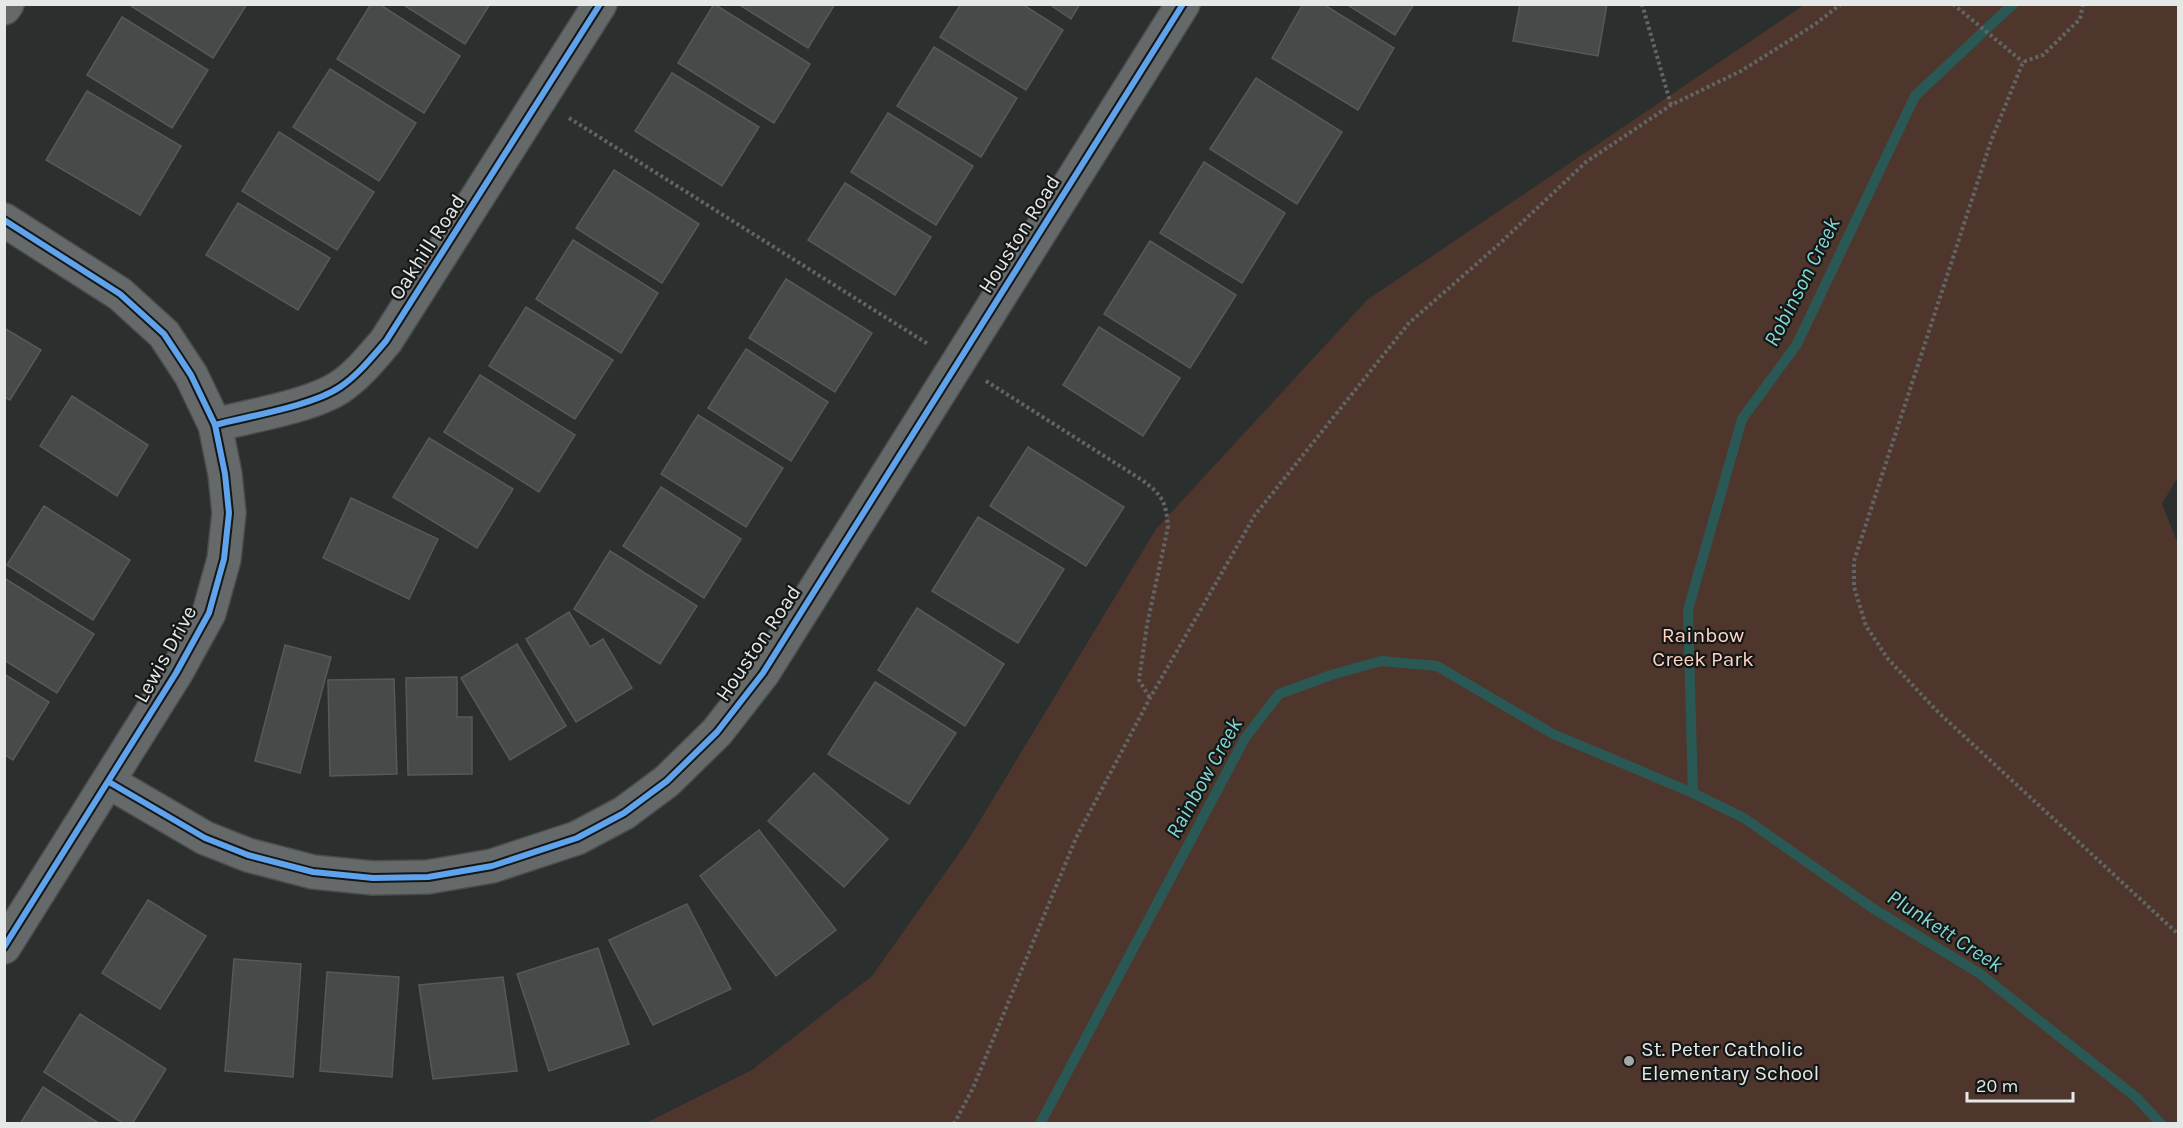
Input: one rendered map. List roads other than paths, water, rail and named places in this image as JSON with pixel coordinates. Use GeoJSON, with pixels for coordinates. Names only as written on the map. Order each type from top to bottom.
{"type":"FeatureCollection","features":[{"type":"Feature","properties":{"kind":"street","name":"Oakhill Road"},"geometry":{"type":"LineString","coordinates":[[215,425],[308,401],[339,388],[363,368],[386,341],[600,4]]}},
{"type":"Feature","properties":{"kind":"street","name":"Houston Road"},"geometry":{"type":"LineString","coordinates":[[109,782],[206,838],[248,855],[313,872],[373,878],[428,877],[492,866],[577,838],[624,813],[667,781],[717,732],[763,673],[1183,4]]}},
{"type":"Feature","properties":{"kind":"street","name":"Lewis Drive"},"geometry":{"type":"LineString","coordinates":[[4,220],[120,294],[164,334],[192,375],[215,425],[225,474],[229,513],[224,559],[209,613],[176,673],[4,947]]}},
{"type":"Feature","properties":{"kind":"waterway","name":"Robinson Creek"},"geometry":{"type":"LineString","coordinates":[[1693,793],[1688,610],[1742,419],[1797,344],[1915,96],[2013,4]]}},
{"type":"Feature","properties":{"kind":"waterway","name":"Rainbow Creek"},"geometry":{"type":"LineString","coordinates":[[1040,1124],[1245,738],[1279,694],[1331,675],[1381,661],[1437,666],[1553,734],[1693,793],[1744,818],[1874,909],[1979,973],[2137,1098],[2161,1124]]}},
{"type":"Feature","properties":{"kind":"place","name":"St. Peter Catholic Elementary School"},"geometry":{"type":"Point","coordinates":[1629,1061]}},
{"type":"Feature","properties":{"kind":"park label","name":"Rainbow Creek Park"},"geometry":{"type":"Point","coordinates":[1703,647]}},
{"type":"Feature","properties":{"kind":"water label","name":"Plunkett Creek"},"geometry":{"type":"Point","coordinates":[1945,931]}}]}
